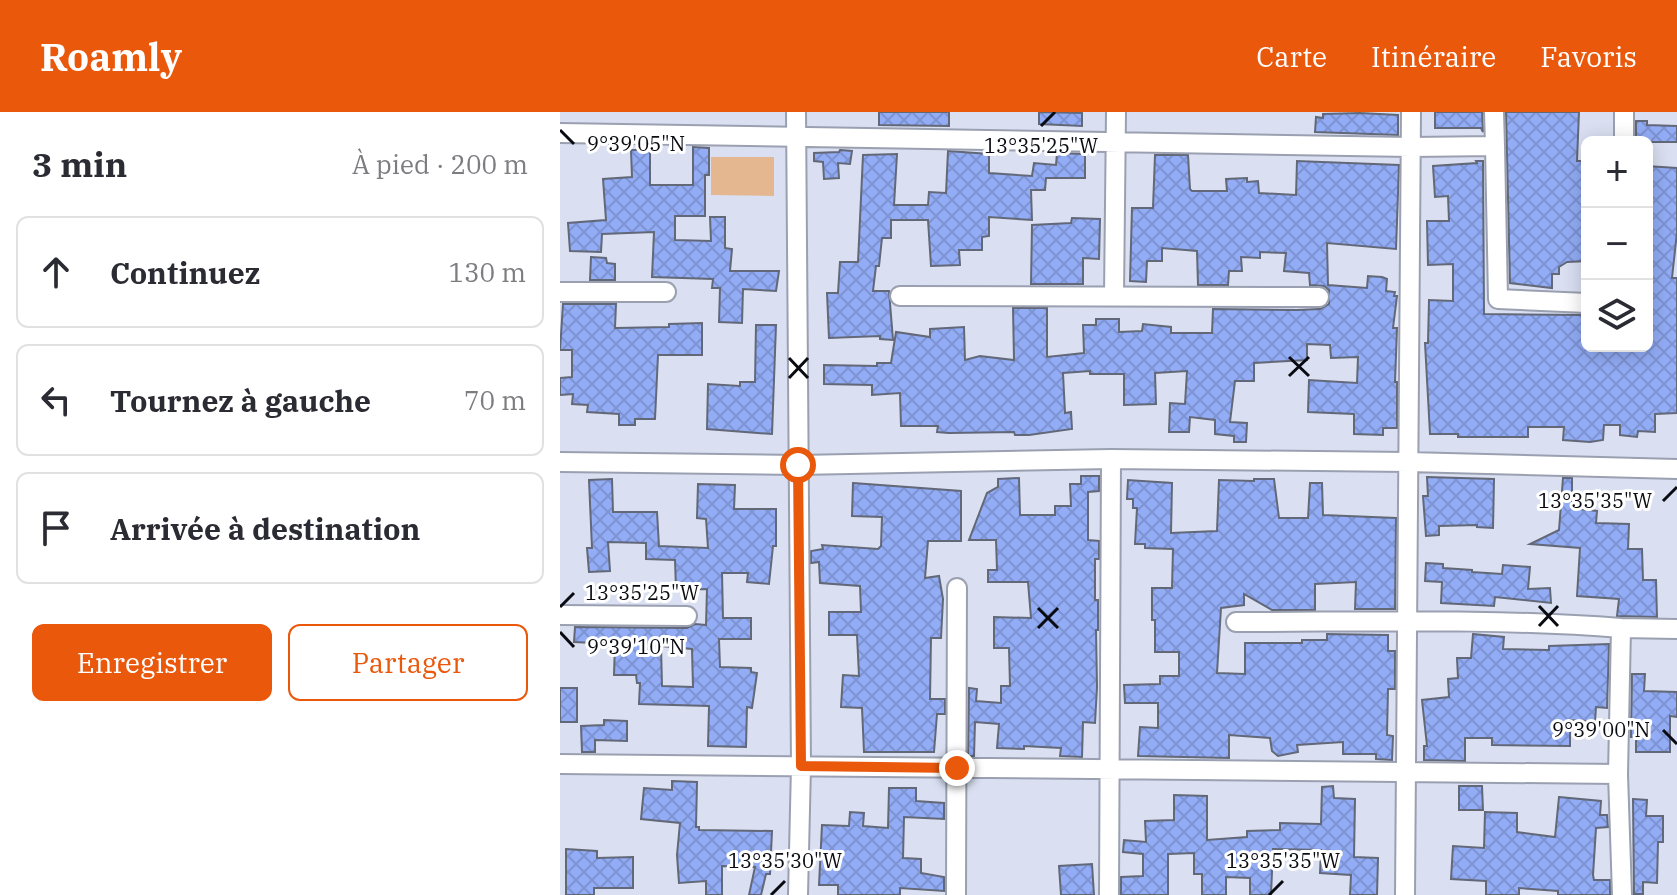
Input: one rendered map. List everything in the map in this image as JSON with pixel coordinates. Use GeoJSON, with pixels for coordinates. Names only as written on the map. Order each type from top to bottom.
{"type":"FeatureCollection","features":[{"type":"Feature","properties":{"kind":"street"},"geometry":{"type":"LineString","coordinates":[[796,112],[801,766],[798,895]]}},
{"type":"Feature","properties":{"kind":"street"},"geometry":{"type":"LineString","coordinates":[[1114,296],[1116,112]]}},
{"type":"Feature","properties":{"kind":"street"},"geometry":{"type":"LineString","coordinates":[[1405,895],[1411,112]]}},
{"type":"Feature","properties":{"kind":"street"},"geometry":{"type":"LineString","coordinates":[[1494,112],[1498,299],[1581,303]]}},
{"type":"Feature","properties":{"kind":"street"},"geometry":{"type":"LineString","coordinates":[[1624,112],[1624,136]]}},
{"type":"Feature","properties":{"kind":"street"},"geometry":{"type":"LineString","coordinates":[[560,133],[1495,146]]}},
{"type":"Feature","properties":{"kind":"street"},"geometry":{"type":"LineString","coordinates":[[560,292],[666,292]]}},
{"type":"Feature","properties":{"kind":"street"},"geometry":{"type":"LineString","coordinates":[[900,296],[1319,297]]}},
{"type":"Feature","properties":{"kind":"street"},"geometry":{"type":"LineString","coordinates":[[1109,895],[1111,459]]}},
{"type":"Feature","properties":{"kind":"street"},"geometry":{"type":"LineString","coordinates":[[560,462],[798,465],[1111,459],[1677,469]]}},
{"type":"Feature","properties":{"kind":"street"},"geometry":{"type":"LineString","coordinates":[[956,895],[957,588]]}},
{"type":"Feature","properties":{"kind":"street"},"geometry":{"type":"LineString","coordinates":[[560,615],[687,616]]}},
{"type":"Feature","properties":{"kind":"street"},"geometry":{"type":"LineString","coordinates":[[1236,622],[1406,622],[1677,629]]}},
{"type":"Feature","properties":{"kind":"street"},"geometry":{"type":"LineString","coordinates":[[1621,628],[1618,774],[1622,895]]}},
{"type":"Feature","properties":{"kind":"street"},"geometry":{"type":"LineString","coordinates":[[560,764],[1618,774]]}},
{"type":"Feature","properties":{"kind":"shaded area"},"geometry":{"type":"Polygon","coordinates":[[[711,157],[774,157],[774,196],[711,195],[711,157]]]}},
{"type":"Feature","properties":{"kind":"building"},"geometry":{"type":"Polygon","coordinates":[[[879,112],[949,112],[949,126],[879,125],[879,112]]]}},
{"type":"Feature","properties":{"kind":"building"},"geometry":{"type":"Polygon","coordinates":[[[1039,112],[1082,113],[1082,126],[1039,124],[1039,112]]]}},
{"type":"Feature","properties":{"kind":"building"},"geometry":{"type":"Polygon","coordinates":[[[1435,112],[1482,112],[1483,132],[1481,128],[1435,128],[1435,112]]]}},
{"type":"Feature","properties":{"kind":"building"},"geometry":{"type":"Polygon","coordinates":[[[1506,112],[1579,112],[1577,161],[1581,161],[1581,261],[1567,262],[1559,267],[1559,274],[1552,274],[1552,288],[1510,283],[1506,112]]]}},
{"type":"Feature","properties":{"kind":"building"},"geometry":{"type":"Polygon","coordinates":[[[1323,114],[1398,115],[1398,135],[1315,132],[1316,117],[1323,118],[1323,114]]]}},
{"type":"Feature","properties":{"kind":"building"},"geometry":{"type":"Polygon","coordinates":[[[1636,121],[1647,121],[1647,125],[1677,126],[1677,142],[1653,142],[1653,136],[1636,136],[1636,121]]]}},
{"type":"Feature","properties":{"kind":"building"},"geometry":{"type":"Polygon","coordinates":[[[693,147],[709,148],[709,175],[705,175],[705,216],[675,216],[675,240],[711,241],[710,217],[725,217],[725,248],[732,249],[730,271],[779,271],[776,291],[743,289],[742,323],[719,322],[720,288],[712,288],[713,279],[652,277],[654,232],[602,234],[601,252],[570,251],[568,223],[606,220],[603,179],[632,177],[631,150],[650,150],[650,185],[693,185],[693,147]]]}},
{"type":"Feature","properties":{"kind":"building"},"geometry":{"type":"Polygon","coordinates":[[[852,151],[850,164],[838,163],[839,178],[824,179],[823,162],[814,161],[814,153],[852,151]]]}},
{"type":"Feature","properties":{"kind":"building"},"geometry":{"type":"Polygon","coordinates":[[[948,151],[989,154],[989,173],[1032,176],[1034,163],[1056,165],[1057,153],[1085,154],[1085,178],[1046,178],[1045,190],[1031,190],[1032,220],[989,217],[989,236],[982,237],[982,250],[959,250],[960,265],[931,266],[928,220],[891,220],[891,238],[882,238],[873,291],[889,291],[893,340],[880,339],[880,336],[829,338],[827,293],[838,293],[840,262],[858,262],[863,155],[897,154],[894,205],[928,205],[929,192],[946,193],[948,151]]]}},
{"type":"Feature","properties":{"kind":"building"},"geometry":{"type":"Polygon","coordinates":[[[1155,155],[1188,155],[1192,191],[1227,191],[1226,179],[1247,178],[1247,182],[1258,181],[1259,193],[1296,195],[1297,161],[1399,165],[1396,249],[1327,243],[1328,285],[1367,288],[1368,276],[1382,277],[1387,279],[1386,291],[1395,292],[1394,296],[1397,296],[1393,328],[1397,328],[1397,428],[1383,428],[1383,435],[1354,434],[1354,414],[1308,412],[1309,380],[1357,383],[1358,357],[1331,358],[1330,345],[1307,344],[1307,360],[1254,363],[1254,381],[1235,381],[1230,422],[1247,423],[1246,442],[1234,442],[1234,436],[1215,434],[1215,420],[1190,417],[1189,432],[1169,432],[1170,403],[1185,404],[1187,371],[1155,373],[1156,404],[1124,405],[1124,374],[1090,374],[1090,371],[1063,373],[1065,413],[1071,412],[1072,429],[1029,435],[1015,435],[1014,432],[949,433],[937,432],[938,426],[901,426],[900,393],[872,395],[872,385],[824,384],[824,365],[877,366],[877,363],[891,363],[896,332],[930,337],[930,329],[964,327],[965,360],[980,356],[1014,360],[1013,308],[1047,308],[1047,357],[1084,353],[1083,325],[1096,325],[1096,319],[1119,319],[1119,332],[1142,331],[1143,324],[1171,327],[1171,333],[1212,333],[1213,309],[1297,310],[1320,309],[1329,304],[1329,290],[1324,286],[1310,285],[1309,273],[1284,271],[1286,253],[1260,252],[1260,258],[1241,257],[1242,271],[1229,271],[1228,285],[1198,285],[1197,251],[1162,248],[1162,261],[1147,261],[1146,282],[1130,281],[1132,208],[1153,208],[1155,155]]]}},
{"type":"Feature","properties":{"kind":"building"},"geometry":{"type":"Polygon","coordinates":[[[1483,161],[1484,314],[1581,315],[1581,352],[1653,352],[1653,166],[1677,168],[1677,232],[1672,278],[1677,278],[1677,413],[1655,414],[1655,432],[1638,431],[1637,437],[1620,435],[1620,425],[1604,425],[1603,440],[1590,442],[1563,440],[1564,427],[1528,427],[1528,437],[1430,434],[1425,343],[1428,343],[1429,300],[1453,301],[1453,264],[1428,265],[1427,221],[1449,221],[1448,196],[1435,197],[1433,166],[1483,161]]]}},
{"type":"Feature","properties":{"kind":"building"},"geometry":{"type":"Polygon","coordinates":[[[1072,218],[1100,219],[1099,259],[1083,258],[1083,284],[1031,284],[1032,225],[1071,223],[1072,218]]]}},
{"type":"Feature","properties":{"kind":"building"},"geometry":{"type":"Polygon","coordinates":[[[591,257],[606,258],[607,263],[615,264],[615,280],[590,280],[591,257]]]}},
{"type":"Feature","properties":{"kind":"building"},"geometry":{"type":"Polygon","coordinates":[[[563,304],[616,304],[615,328],[702,323],[702,355],[658,355],[655,419],[635,419],[635,425],[619,425],[619,414],[587,412],[588,405],[572,404],[573,394],[560,395],[560,378],[572,377],[572,350],[560,350],[563,304]]]}},
{"type":"Feature","properties":{"kind":"building"},"geometry":{"type":"Polygon","coordinates":[[[756,325],[776,325],[772,434],[707,429],[708,384],[740,386],[740,382],[755,382],[756,325]]]}},
{"type":"Feature","properties":{"kind":"building"},"geometry":{"type":"Polygon","coordinates":[[[1081,476],[1099,476],[1099,491],[1088,492],[1088,540],[1099,541],[1099,559],[1095,559],[1098,630],[1095,723],[1083,722],[1082,757],[1060,756],[1061,748],[997,748],[999,724],[975,722],[974,756],[968,756],[969,688],[977,689],[976,701],[1001,703],[1001,686],[1010,686],[1009,648],[994,648],[994,617],[1031,618],[1028,582],[988,582],[988,570],[997,570],[996,540],[969,540],[987,493],[998,487],[998,479],[1019,478],[1020,515],[1055,515],[1055,506],[1071,506],[1070,484],[1081,484],[1081,476]]]}},
{"type":"Feature","properties":{"kind":"building"},"geometry":{"type":"Polygon","coordinates":[[[1427,477],[1494,479],[1493,528],[1477,525],[1439,526],[1439,535],[1426,536],[1423,496],[1428,496],[1427,477]]]}},
{"type":"Feature","properties":{"kind":"building"},"geometry":{"type":"Polygon","coordinates":[[[1563,478],[1572,478],[1572,508],[1597,511],[1596,523],[1629,524],[1628,549],[1642,549],[1643,580],[1656,580],[1657,617],[1617,616],[1619,599],[1577,596],[1580,548],[1530,544],[1559,530],[1563,478]]]}},
{"type":"Feature","properties":{"kind":"building"},"geometry":{"type":"Polygon","coordinates":[[[612,479],[613,512],[657,512],[659,546],[708,548],[706,519],[697,518],[698,484],[735,485],[734,509],[776,509],[776,546],[773,546],[769,584],[747,582],[748,573],[722,573],[723,618],[751,618],[751,639],[719,639],[720,667],[751,668],[751,672],[757,673],[752,708],[747,707],[746,747],[708,746],[709,706],[639,704],[640,683],[637,683],[636,675],[614,675],[615,644],[574,642],[575,627],[687,628],[695,624],[706,625],[707,589],[676,590],[675,560],[646,559],[646,543],[608,542],[610,571],[589,572],[587,548],[592,548],[589,480],[612,479]],[[661,646],[662,686],[693,687],[692,649],[661,646]]]}},
{"type":"Feature","properties":{"kind":"building"},"geometry":{"type":"Polygon","coordinates":[[[1274,479],[1279,518],[1308,518],[1310,483],[1322,483],[1323,515],[1396,518],[1395,609],[1355,609],[1356,582],[1315,584],[1315,610],[1272,610],[1244,594],[1244,605],[1221,608],[1217,673],[1245,674],[1245,643],[1302,643],[1302,640],[1327,640],[1327,634],[1388,635],[1388,651],[1395,651],[1395,689],[1388,689],[1387,735],[1393,736],[1392,760],[1376,759],[1376,754],[1343,754],[1343,742],[1297,745],[1298,752],[1278,756],[1272,751],[1270,738],[1229,735],[1229,758],[1138,756],[1140,727],[1158,728],[1158,703],[1125,703],[1124,685],[1160,684],[1160,676],[1179,676],[1179,652],[1155,652],[1155,620],[1152,620],[1152,588],[1172,588],[1173,549],[1145,548],[1145,544],[1135,544],[1137,508],[1133,508],[1133,499],[1127,499],[1128,480],[1172,483],[1171,533],[1217,531],[1219,480],[1274,479]]]}},
{"type":"Feature","properties":{"kind":"building"},"geometry":{"type":"Polygon","coordinates":[[[853,483],[961,491],[961,541],[928,541],[925,578],[939,576],[943,599],[941,638],[931,638],[930,699],[945,699],[945,714],[937,714],[934,752],[864,752],[862,708],[841,707],[843,675],[859,676],[857,635],[829,635],[829,612],[861,612],[860,586],[820,583],[819,562],[811,563],[811,551],[823,549],[822,545],[878,549],[881,546],[882,517],[852,516],[853,483]]]}},
{"type":"Feature","properties":{"kind":"building"},"geometry":{"type":"Polygon","coordinates":[[[1426,563],[1443,564],[1443,568],[1502,574],[1503,565],[1530,567],[1528,589],[1550,588],[1551,603],[1495,597],[1494,606],[1441,603],[1442,582],[1425,581],[1426,563]]]}},
{"type":"Feature","properties":{"kind":"building"},"geometry":{"type":"Polygon","coordinates":[[[1473,634],[1504,637],[1503,649],[1549,650],[1549,646],[1609,644],[1607,708],[1596,707],[1595,722],[1570,720],[1570,746],[1492,745],[1492,738],[1465,738],[1465,761],[1424,760],[1424,746],[1427,746],[1422,700],[1449,697],[1448,679],[1458,678],[1457,658],[1471,658],[1473,634]]]}},
{"type":"Feature","properties":{"kind":"building"},"geometry":{"type":"Polygon","coordinates":[[[1632,674],[1645,674],[1644,691],[1677,692],[1677,717],[1670,716],[1670,752],[1636,752],[1636,737],[1631,737],[1632,674]]]}},
{"type":"Feature","properties":{"kind":"building"},"geometry":{"type":"Polygon","coordinates":[[[560,688],[577,688],[577,722],[560,722],[560,688]]]}},
{"type":"Feature","properties":{"kind":"building"},"geometry":{"type":"Polygon","coordinates":[[[604,720],[627,721],[627,741],[595,740],[595,752],[582,752],[581,726],[604,725],[604,720]]]}},
{"type":"Feature","properties":{"kind":"building"},"geometry":{"type":"Polygon","coordinates":[[[672,781],[697,782],[696,827],[699,830],[772,831],[770,874],[766,874],[761,895],[749,895],[755,867],[722,866],[722,895],[706,895],[706,881],[679,883],[677,855],[680,823],[641,819],[644,788],[672,790],[672,781]]]}},
{"type":"Feature","properties":{"kind":"building"},"geometry":{"type":"Polygon","coordinates":[[[1333,786],[1334,798],[1355,799],[1354,857],[1378,858],[1377,895],[1350,895],[1351,875],[1320,873],[1321,850],[1273,849],[1271,895],[1250,895],[1250,878],[1226,877],[1226,895],[1202,895],[1202,874],[1194,874],[1194,853],[1168,854],[1168,895],[1121,895],[1121,877],[1143,876],[1143,854],[1123,852],[1124,840],[1146,842],[1145,821],[1174,820],[1174,795],[1207,796],[1207,840],[1247,837],[1247,831],[1280,830],[1280,823],[1321,824],[1322,787],[1333,786]]]}},
{"type":"Feature","properties":{"kind":"building"},"geometry":{"type":"Polygon","coordinates":[[[1459,786],[1482,786],[1483,810],[1459,810],[1459,786]]]}},
{"type":"Feature","properties":{"kind":"building"},"geometry":{"type":"Polygon","coordinates":[[[889,788],[916,788],[916,801],[944,803],[944,819],[904,817],[903,858],[921,859],[921,873],[944,877],[944,891],[900,888],[900,895],[838,895],[838,885],[819,885],[822,825],[849,826],[850,812],[864,813],[863,826],[888,828],[889,788]]]}},
{"type":"Feature","properties":{"kind":"building"},"geometry":{"type":"Polygon","coordinates":[[[1559,797],[1601,801],[1600,815],[1607,815],[1608,827],[1596,828],[1593,875],[1594,880],[1610,880],[1610,895],[1558,895],[1558,891],[1519,888],[1519,895],[1486,895],[1486,881],[1451,879],[1453,846],[1484,848],[1485,812],[1517,813],[1517,832],[1555,837],[1559,797]]]}},
{"type":"Feature","properties":{"kind":"building"},"geometry":{"type":"Polygon","coordinates":[[[1633,799],[1647,800],[1646,816],[1663,816],[1663,842],[1658,842],[1657,883],[1643,882],[1643,894],[1634,894],[1633,799]]]}},
{"type":"Feature","properties":{"kind":"building"},"geometry":{"type":"Polygon","coordinates":[[[566,849],[597,851],[597,858],[633,857],[633,888],[594,888],[594,895],[566,895],[566,849]]]}},
{"type":"Feature","properties":{"kind":"building"},"geometry":{"type":"Polygon","coordinates":[[[1092,864],[1094,895],[1061,895],[1059,866],[1092,864]]]}},
{"type":"Feature","properties":{"kind":"route"},"geometry":{"type":"LineString","coordinates":[[798,465],[801,766],[957,768]]}}]}
